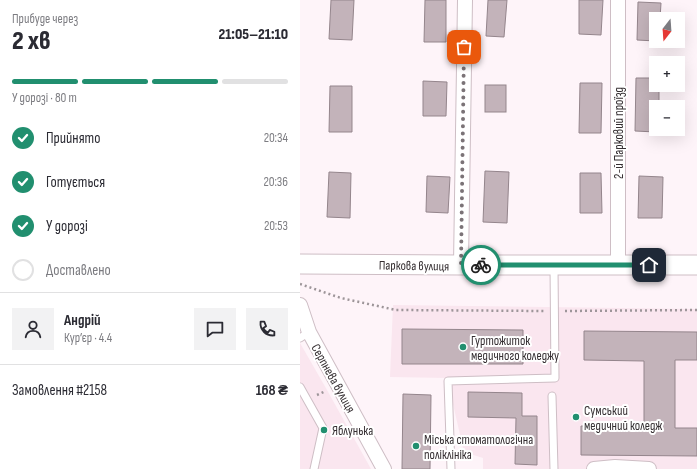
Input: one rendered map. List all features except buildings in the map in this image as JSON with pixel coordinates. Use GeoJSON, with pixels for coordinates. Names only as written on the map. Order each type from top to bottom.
{"type":"FeatureCollection","features":[{"type":"Feature","properties":{"kind":"street"},"geometry":{"type":"LineString","coordinates":[[461,265],[465,0]]}},
{"type":"Feature","properties":{"kind":"street","name":"2-й Парковий проїзд"},"geometry":{"type":"LineString","coordinates":[[618,0],[618,265]]}},
{"type":"Feature","properties":{"kind":"street","name":"Паркова вулиця"},"geometry":{"type":"LineString","coordinates":[[300,264],[697,265]]}},
{"type":"Feature","properties":{"kind":"street","name":"Серпнева вулиця"},"geometry":{"type":"LineString","coordinates":[[300,305],[304,330],[384,469]]}},
{"type":"Feature","properties":{"kind":"street"},"geometry":{"type":"LineString","coordinates":[[594,469],[615,467],[649,469]]}},
{"type":"Feature","properties":{"kind":"lane"},"geometry":{"type":"LineString","coordinates":[[450,469],[448,381],[555,378],[554,265]]}},
{"type":"Feature","properties":{"kind":"lane"},"geometry":{"type":"LineString","coordinates":[[300,387],[323,428],[314,469]]}},
{"type":"Feature","properties":{"kind":"lane"},"geometry":{"type":"LineString","coordinates":[[552,396],[554,469]]}},
{"type":"Feature","properties":{"kind":"path"},"geometry":{"type":"LineString","coordinates":[[300,284],[341,298],[396,310],[697,310]]}},
{"type":"Feature","properties":{"kind":"shaded area","name":"Сумський медичний коледж"},"geometry":{"type":"Polygon","coordinates":[[[393,305],[697,309],[697,469],[483,469],[483,458],[464,452],[447,378],[390,377],[393,305]]]}},
{"type":"Feature","properties":{"kind":"shaded area","name":"Яблунька"},"geometry":{"type":"Polygon","coordinates":[[[300,343],[327,390],[371,469],[300,469],[300,343]]]}},
{"type":"Feature","properties":{"kind":"way so far"},"geometry":{"type":"LineString","coordinates":[[464,47],[461,265],[481,265]]}},
{"type":"Feature","properties":{"kind":"place","name":"Гуртожиток медичного коледжу"},"geometry":{"type":"Point","coordinates":[463,347]}},
{"type":"Feature","properties":{"kind":"place","name":"Сумський медичний коледж"},"geometry":{"type":"Point","coordinates":[576,417]}},
{"type":"Feature","properties":{"kind":"place","name":"Яблунька"},"geometry":{"type":"Point","coordinates":[324,430]}},
{"type":"Feature","properties":{"kind":"place","name":"Міська стоматологічна поліклініка"},"geometry":{"type":"Point","coordinates":[416,446]}},
{"type":"Feature","properties":{"kind":"route"},"geometry":{"type":"LineString","coordinates":[[481,265],[649,265]]}}]}
